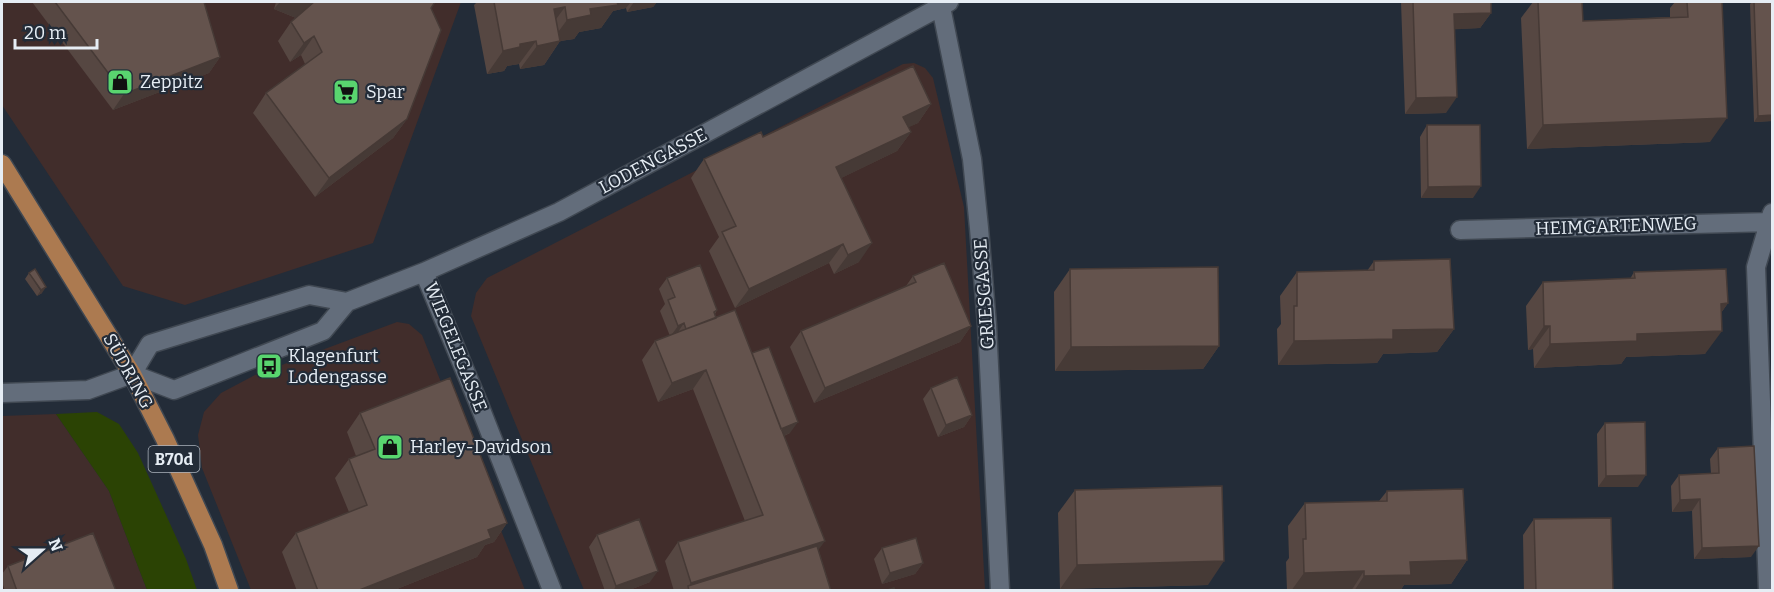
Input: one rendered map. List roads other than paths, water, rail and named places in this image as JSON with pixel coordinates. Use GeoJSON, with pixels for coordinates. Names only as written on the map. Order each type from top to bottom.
{"type":"FeatureCollection","features":[{"type":"Feature","properties":{"kind":"main road","name":"SÜDRING"},"geometry":{"type":"LineString","coordinates":[[2,164],[132,374],[213,545],[229,591]]}},
{"type":"Feature","properties":{"kind":"street","name":"LODENGASSE"},"geometry":{"type":"LineString","coordinates":[[347,302],[424,272],[559,212],[943,3]]}},
{"type":"Feature","properties":{"kind":"street","name":"GRIESGASSE"},"geometry":{"type":"LineString","coordinates":[[943,3],[972,159],[978,216],[987,325],[1000,591]]}},
{"type":"Feature","properties":{"kind":"street"},"geometry":{"type":"LineString","coordinates":[[1768,591],[1756,267],[1771,219]]}},
{"type":"Feature","properties":{"kind":"street","name":"HEIMGARTENWEG"},"geometry":{"type":"LineString","coordinates":[[1460,230],[1771,219]]}},
{"type":"Feature","properties":{"kind":"street","name":"WIEGELEGASSE"},"geometry":{"type":"LineString","coordinates":[[424,272],[552,591]]}},
{"type":"Feature","properties":{"kind":"street"},"geometry":{"type":"LineString","coordinates":[[2,393],[88,390],[132,374],[150,344],[309,295],[347,302],[323,332],[174,390],[132,374]]}},
{"type":"Feature","properties":{"kind":"place","name":"Zeppitz"},"geometry":{"type":"Point","coordinates":[120,82]}},
{"type":"Feature","properties":{"kind":"place","name":"Spar"},"geometry":{"type":"Point","coordinates":[346,92]}},
{"type":"Feature","properties":{"kind":"place","name":"Klagenfurt Lodengasse"},"geometry":{"type":"Point","coordinates":[269,366]}},
{"type":"Feature","properties":{"kind":"place","name":"Harley-Davidson"},"geometry":{"type":"Point","coordinates":[390,447]}}]}
